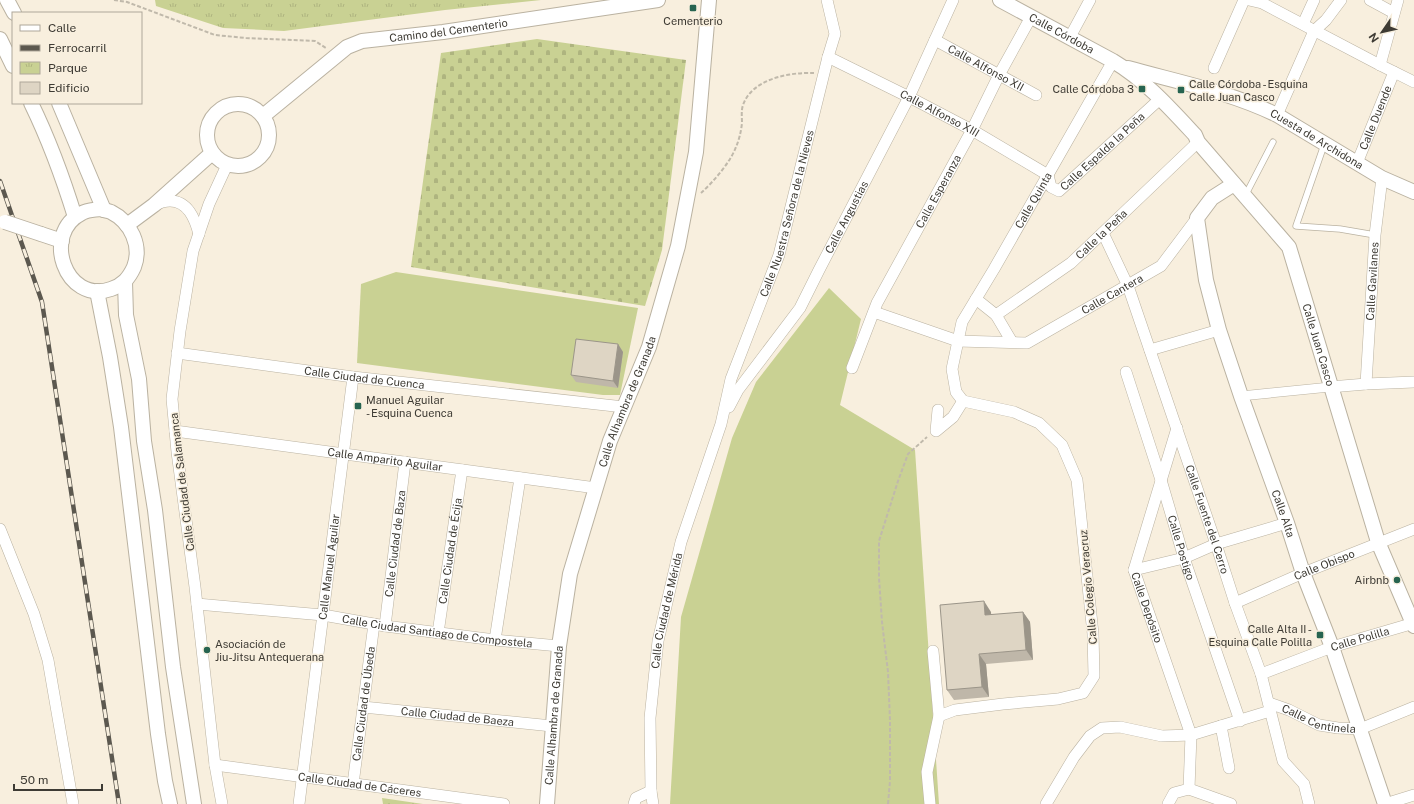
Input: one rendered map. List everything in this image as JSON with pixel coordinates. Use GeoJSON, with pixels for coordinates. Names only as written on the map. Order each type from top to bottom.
{"type":"FeatureCollection","features":[{"type":"Feature","properties":{"kind":"street"},"geometry":{"type":"LineString","coordinates":[[7,0],[13,12]]}},
{"type":"Feature","properties":{"kind":"street","name":"Camino del Cementerio"},"geometry":{"type":"LineString","coordinates":[[263,116],[347,47],[362,41],[444,32],[658,0]]}},
{"type":"Feature","properties":{"kind":"street","name":"Calle Alhambra de Granada"},"geometry":{"type":"LineString","coordinates":[[547,804],[558,646],[570,574],[610,441],[649,347],[678,246],[696,152],[709,0]]}},
{"type":"Feature","properties":{"kind":"street","name":"Calle Nuestra Señora de la Nieves"},"geometry":{"type":"LineString","coordinates":[[721,424],[732,379],[779,255],[823,76],[835,34],[827,0]]}},
{"type":"Feature","properties":{"kind":"street","name":"Calle Angustias"},"geometry":{"type":"LineString","coordinates":[[721,424],[738,390],[800,308],[909,97],[954,0]]}},
{"type":"Feature","properties":{"kind":"street","name":"Calle Córdoba"},"geometry":{"type":"LineString","coordinates":[[1000,0],[1118,64]]}},
{"type":"Feature","properties":{"kind":"street"},"geometry":{"type":"LineString","coordinates":[[1070,37],[1090,0]]}},
{"type":"Feature","properties":{"kind":"street"},"geometry":{"type":"LineString","coordinates":[[1214,68],[1244,0]]}},
{"type":"Feature","properties":{"kind":"street"},"geometry":{"type":"LineString","coordinates":[[1249,0],[1263,2],[1380,66],[1414,82]]}},
{"type":"Feature","properties":{"kind":"street"},"geometry":{"type":"LineString","coordinates":[[1303,24],[1314,0]]}},
{"type":"Feature","properties":{"kind":"street"},"geometry":{"type":"LineString","coordinates":[[1277,115],[1314,31],[1326,20],[1341,0]]}},
{"type":"Feature","properties":{"kind":"street"},"geometry":{"type":"LineString","coordinates":[[1370,0],[1394,13]]}},
{"type":"Feature","properties":{"kind":"street"},"geometry":{"type":"LineString","coordinates":[[1380,66],[1398,0]]}},
{"type":"Feature","properties":{"kind":"street","name":"Calle Esperanza"},"geometry":{"type":"LineString","coordinates":[[852,368],[877,303],[972,130],[999,75],[1031,17]]}},
{"type":"Feature","properties":{"kind":"street"},"geometry":{"type":"LineString","coordinates":[[0,40],[12,64]]}},
{"type":"Feature","properties":{"kind":"street","name":"Calle Alfonso XII"},"geometry":{"type":"LineString","coordinates":[[935,40],[1036,95]]}},
{"type":"Feature","properties":{"kind":"street","name":"Calle Alfonso XIII"},"geometry":{"type":"LineString","coordinates":[[828,57],[972,130],[1048,175]]}},
{"type":"Feature","properties":{"kind":"street","name":"Cuesta de Archidona"},"geometry":{"type":"LineString","coordinates":[[1118,64],[1226,95],[1259,107],[1277,115],[1382,178],[1414,192]]}},
{"type":"Feature","properties":{"kind":"street","name":"Calle Juan Casco"},"geometry":{"type":"LineString","coordinates":[[1118,64],[1161,98],[1196,135],[1198,142],[1289,247],[1378,542],[1414,624]]}},
{"type":"Feature","properties":{"kind":"street","name":"Calle Quinta"},"geometry":{"type":"LineString","coordinates":[[958,341],[962,322],[1048,175],[1118,64]]}},
{"type":"Feature","properties":{"kind":"street","name":"Calle Duende"},"geometry":{"type":"LineString","coordinates":[[1357,163],[1394,72]]}},
{"type":"Feature","properties":{"kind":"street"},"geometry":{"type":"LineString","coordinates":[[1161,98],[1163,90],[1169,86],[1182,83]]}},
{"type":"Feature","properties":{"kind":"street","name":"Calle Espalda la Peña"},"geometry":{"type":"LineString","coordinates":[[1048,175],[1051,187],[1058,191],[1161,98]]}},
{"type":"Feature","properties":{"kind":"street"},"geometry":{"type":"LineString","coordinates":[[32,104],[46,132],[64,180],[75,217]]}},
{"type":"Feature","properties":{"kind":"street"},"geometry":{"type":"LineString","coordinates":[[59,104],[104,210]]}},
{"type":"Feature","properties":{"kind":"street"},"geometry":{"type":"LineString","coordinates":[[234,104],[245,104],[255,108],[263,116],[268,125],[270,135],[264,154],[257,161],[247,166],[237,167],[227,165],[218,160],[212,153],[207,143],[206,133],[209,122],[215,113],[224,107],[234,104]]}},
{"type":"Feature","properties":{"kind":"street","name":"Calle la Peña"},"geometry":{"type":"LineString","coordinates":[[996,315],[1071,263],[1198,142]]}},
{"type":"Feature","properties":{"kind":"street"},"geometry":{"type":"LineString","coordinates":[[127,225],[154,205],[212,153]]}},
{"type":"Feature","properties":{"kind":"street","name":"Calle Ciudad de Salamanca"},"geometry":{"type":"LineString","coordinates":[[222,804],[215,765],[172,399],[180,331],[193,251],[209,204],[227,165]]}},
{"type":"Feature","properties":{"kind":"street","name":"Calle Gavilanes"},"geometry":{"type":"LineString","coordinates":[[1366,384],[1375,235],[1382,178]]}},
{"type":"Feature","properties":{"kind":"street","name":"Calle Cantera"},"geometry":{"type":"LineString","coordinates":[[874,312],[958,341],[1027,343],[1161,266],[1212,198],[1234,184]]}},
{"type":"Feature","properties":{"kind":"street"},"geometry":{"type":"LineString","coordinates":[[154,205],[169,201],[178,202],[192,214],[199,234]]}},
{"type":"Feature","properties":{"kind":"street"},"geometry":{"type":"LineString","coordinates":[[104,210],[110,211],[127,225],[134,236],[137,249],[134,266],[125,282],[108,290],[97,291],[85,288],[76,283],[65,270],[61,259],[62,241],[64,232],[75,217],[82,212],[104,210]]}},
{"type":"Feature","properties":{"kind":"street","name":"Calle Alta"},"geometry":{"type":"LineString","coordinates":[[1197,218],[1206,280],[1219,330],[1287,523],[1303,573],[1332,647],[1385,804]]}},
{"type":"Feature","properties":{"kind":"street"},"geometry":{"type":"LineString","coordinates":[[2,222],[62,241]]}},
{"type":"Feature","properties":{"kind":"street","name":"Calle Fuente del Cerro"},"geometry":{"type":"LineString","coordinates":[[1103,233],[1128,286],[1235,602],[1262,674],[1282,761],[1304,784],[1309,804]]}},
{"type":"Feature","properties":{"kind":"street"},"geometry":{"type":"LineString","coordinates":[[125,282],[126,316],[138,379],[144,441],[155,510],[173,667],[194,804]]}},
{"type":"Feature","properties":{"kind":"street"},"geometry":{"type":"LineString","coordinates":[[97,291],[110,357],[121,426],[157,726],[170,804]]}},
{"type":"Feature","properties":{"kind":"street"},"geometry":{"type":"LineString","coordinates":[[976,299],[996,315],[1012,342]]}},
{"type":"Feature","properties":{"kind":"street"},"geometry":{"type":"LineString","coordinates":[[1150,350],[1219,330]]}},
{"type":"Feature","properties":{"kind":"street"},"geometry":{"type":"LineString","coordinates":[[936,431],[953,417],[963,401],[956,392],[952,369],[958,341]]}},
{"type":"Feature","properties":{"kind":"street","name":"Calle Ciudad de Cuenca"},"geometry":{"type":"LineString","coordinates":[[177,354],[353,377],[624,407]]}},
{"type":"Feature","properties":{"kind":"street","name":"Calle Postigo"},"geometry":{"type":"LineString","coordinates":[[1126,372],[1161,480],[1184,558],[1240,721]]}},
{"type":"Feature","properties":{"kind":"street","name":"Calle Manuel Aguilar"},"geometry":{"type":"LineString","coordinates":[[299,804],[353,377]]}},
{"type":"Feature","properties":{"kind":"street"},"geometry":{"type":"LineString","coordinates":[[1241,396],[1366,384],[1414,382]]}},
{"type":"Feature","properties":{"kind":"street","name":"Calle Colegio Veracruz"},"geometry":{"type":"LineString","coordinates":[[938,716],[955,710],[1058,699],[1083,693],[1094,676],[1093,634],[1077,480],[1062,444],[1039,423],[1014,412],[963,401]]}},
{"type":"Feature","properties":{"kind":"street"},"geometry":{"type":"LineString","coordinates":[[936,431],[938,410]]}},
{"type":"Feature","properties":{"kind":"street","name":"Calle Ciudad de Mérida"},"geometry":{"type":"LineString","coordinates":[[653,804],[651,791],[650,718],[658,641],[681,542],[721,424]]}},
{"type":"Feature","properties":{"kind":"street","name":"Calle Depósito"},"geometry":{"type":"LineString","coordinates":[[1177,428],[1134,570],[1191,735],[1189,789]]}},
{"type":"Feature","properties":{"kind":"street","name":"Calle Amparito Aguilar"},"geometry":{"type":"LineString","coordinates":[[175,431],[596,488]]}},
{"type":"Feature","properties":{"kind":"street","name":"Calle Ciudad de Baza"},"geometry":{"type":"LineString","coordinates":[[379,625],[405,462]]}},
{"type":"Feature","properties":{"kind":"street","name":"Calle Ciudad de Écija"},"geometry":{"type":"LineString","coordinates":[[438,633],[462,470]]}},
{"type":"Feature","properties":{"kind":"street"},"geometry":{"type":"LineString","coordinates":[[495,640],[520,478]]}},
{"type":"Feature","properties":{"kind":"street"},"geometry":{"type":"LineString","coordinates":[[1134,570],[1184,558],[1216,544],[1287,523]]}},
{"type":"Feature","properties":{"kind":"street"},"geometry":{"type":"LineString","coordinates":[[0,529],[34,614],[48,660],[73,804]]}},
{"type":"Feature","properties":{"kind":"street","name":"Calle Obispo"},"geometry":{"type":"LineString","coordinates":[[1235,602],[1378,542],[1414,529]]}},
{"type":"Feature","properties":{"kind":"street","name":"Calle Ciudad Santiago de Compostela"},"geometry":{"type":"LineString","coordinates":[[197,604],[323,615],[379,625],[438,633],[558,646]]}},
{"type":"Feature","properties":{"kind":"street","name":"Calle Polilla"},"geometry":{"type":"LineString","coordinates":[[1262,674],[1332,647],[1414,624]]}},
{"type":"Feature","properties":{"kind":"street","name":"Calle Ciudad de Úbeda"},"geometry":{"type":"LineString","coordinates":[[353,784],[363,707],[379,625]]}},
{"type":"Feature","properties":{"kind":"street"},"geometry":{"type":"LineString","coordinates":[[930,804],[927,772],[938,716],[933,651]]}},
{"type":"Feature","properties":{"kind":"street","name":"Calle Ciudad de Baeza"},"geometry":{"type":"LineString","coordinates":[[363,707],[552,726]]}},
{"type":"Feature","properties":{"kind":"street"},"geometry":{"type":"LineString","coordinates":[[1046,804],[1074,757],[1090,736],[1102,728],[1120,727],[1162,736],[1191,735],[1240,721],[1269,707]]}},
{"type":"Feature","properties":{"kind":"street","name":"Calle Centinela"},"geometry":{"type":"LineString","coordinates":[[1269,707],[1289,710],[1319,725],[1360,729],[1414,707]]}},
{"type":"Feature","properties":{"kind":"street"},"geometry":{"type":"LineString","coordinates":[[1221,726],[1229,768]]}},
{"type":"Feature","properties":{"kind":"street","name":"Calle Ciudad de Cáceres"},"geometry":{"type":"LineString","coordinates":[[215,765],[504,804]]}},
{"type":"Feature","properties":{"kind":"street"},"geometry":{"type":"LineString","coordinates":[[1168,804],[1174,793],[1189,789],[1231,804]]}},
{"type":"Feature","properties":{"kind":"street"},"geometry":{"type":"LineString","coordinates":[[634,804],[636,798],[651,791]]}},
{"type":"Feature","properties":{"kind":"street"},"geometry":{"type":"LineString","coordinates":[[1385,804],[1414,795]]}},
{"type":"Feature","properties":{"kind":"lane"},"geometry":{"type":"LineString","coordinates":[[1245,197],[1273,142]]}},
{"type":"Feature","properties":{"kind":"lane"},"geometry":{"type":"LineString","coordinates":[[1324,143],[1296,226],[1340,229],[1375,235]]}},
{"type":"Feature","properties":{"kind":"path"},"geometry":{"type":"LineString","coordinates":[[114,0],[127,2],[215,35],[315,41],[337,55]]}},
{"type":"Feature","properties":{"kind":"path"},"geometry":{"type":"LineString","coordinates":[[686,205],[707,187],[733,154],[740,135],[744,104],[754,89],[762,83],[786,75],[808,72],[823,76]]}},
{"type":"Feature","properties":{"kind":"path"},"geometry":{"type":"LineString","coordinates":[[888,804],[890,781],[890,720],[888,672],[882,622],[879,578],[879,541],[908,454],[936,431]]}},
{"type":"Feature","properties":{"kind":"green space"},"geometry":{"type":"Polygon","coordinates":[[[155,0],[541,0],[445,10],[284,31],[223,28],[156,6],[155,0]]]}},
{"type":"Feature","properties":{"kind":"green space"},"geometry":{"type":"Polygon","coordinates":[[[537,39],[686,60],[662,250],[645,306],[411,267],[441,53],[537,39]]]}},
{"type":"Feature","properties":{"kind":"green space"},"geometry":{"type":"Polygon","coordinates":[[[396,272],[638,308],[620,395],[603,395],[357,363],[361,284],[396,272]]]}},
{"type":"Feature","properties":{"kind":"green space"},"geometry":{"type":"Polygon","coordinates":[[[829,288],[861,319],[840,405],[915,450],[939,804],[670,804],[681,617],[732,438],[756,382],[829,288]]]}},
{"type":"Feature","properties":{"kind":"green space"},"geometry":{"type":"Polygon","coordinates":[[[382,798],[423,804],[383,804],[382,798]]]}},
{"type":"Feature","properties":{"kind":"building"},"geometry":{"type":"Polygon","coordinates":[[[576,339],[618,344],[613,381],[571,375],[576,339]]]}},
{"type":"Feature","properties":{"kind":"building"},"geometry":{"type":"Polygon","coordinates":[[[984,601],[985,615],[1023,612],[1026,650],[979,654],[982,687],[947,690],[940,605],[984,601]]]}},
{"type":"Feature","properties":{"kind":"railway"},"geometry":{"type":"LineString","coordinates":[[0,181],[42,302],[119,804]]}},
{"type":"Feature","properties":{"kind":"place","name":"Cementerio"},"geometry":{"type":"Point","coordinates":[693,8]}},
{"type":"Feature","properties":{"kind":"place","name":"Calle Córdoba 3"},"geometry":{"type":"Point","coordinates":[1142,89]}},
{"type":"Feature","properties":{"kind":"place","name":"Calle Córdoba - Esquina Calle Juan Casco"},"geometry":{"type":"Point","coordinates":[1181,90]}},
{"type":"Feature","properties":{"kind":"place","name":"Manuel Aguilar - Esquina Cuenca"},"geometry":{"type":"Point","coordinates":[358,406]}},
{"type":"Feature","properties":{"kind":"place","name":"Airbnb"},"geometry":{"type":"Point","coordinates":[1397,580]}},
{"type":"Feature","properties":{"kind":"place","name":"Calle Alta II - Esquina Calle Polilla"},"geometry":{"type":"Point","coordinates":[1320,635]}},
{"type":"Feature","properties":{"kind":"place","name":"Asociación de Jiu-Jitsu Antequerana"},"geometry":{"type":"Point","coordinates":[207,650]}}]}
